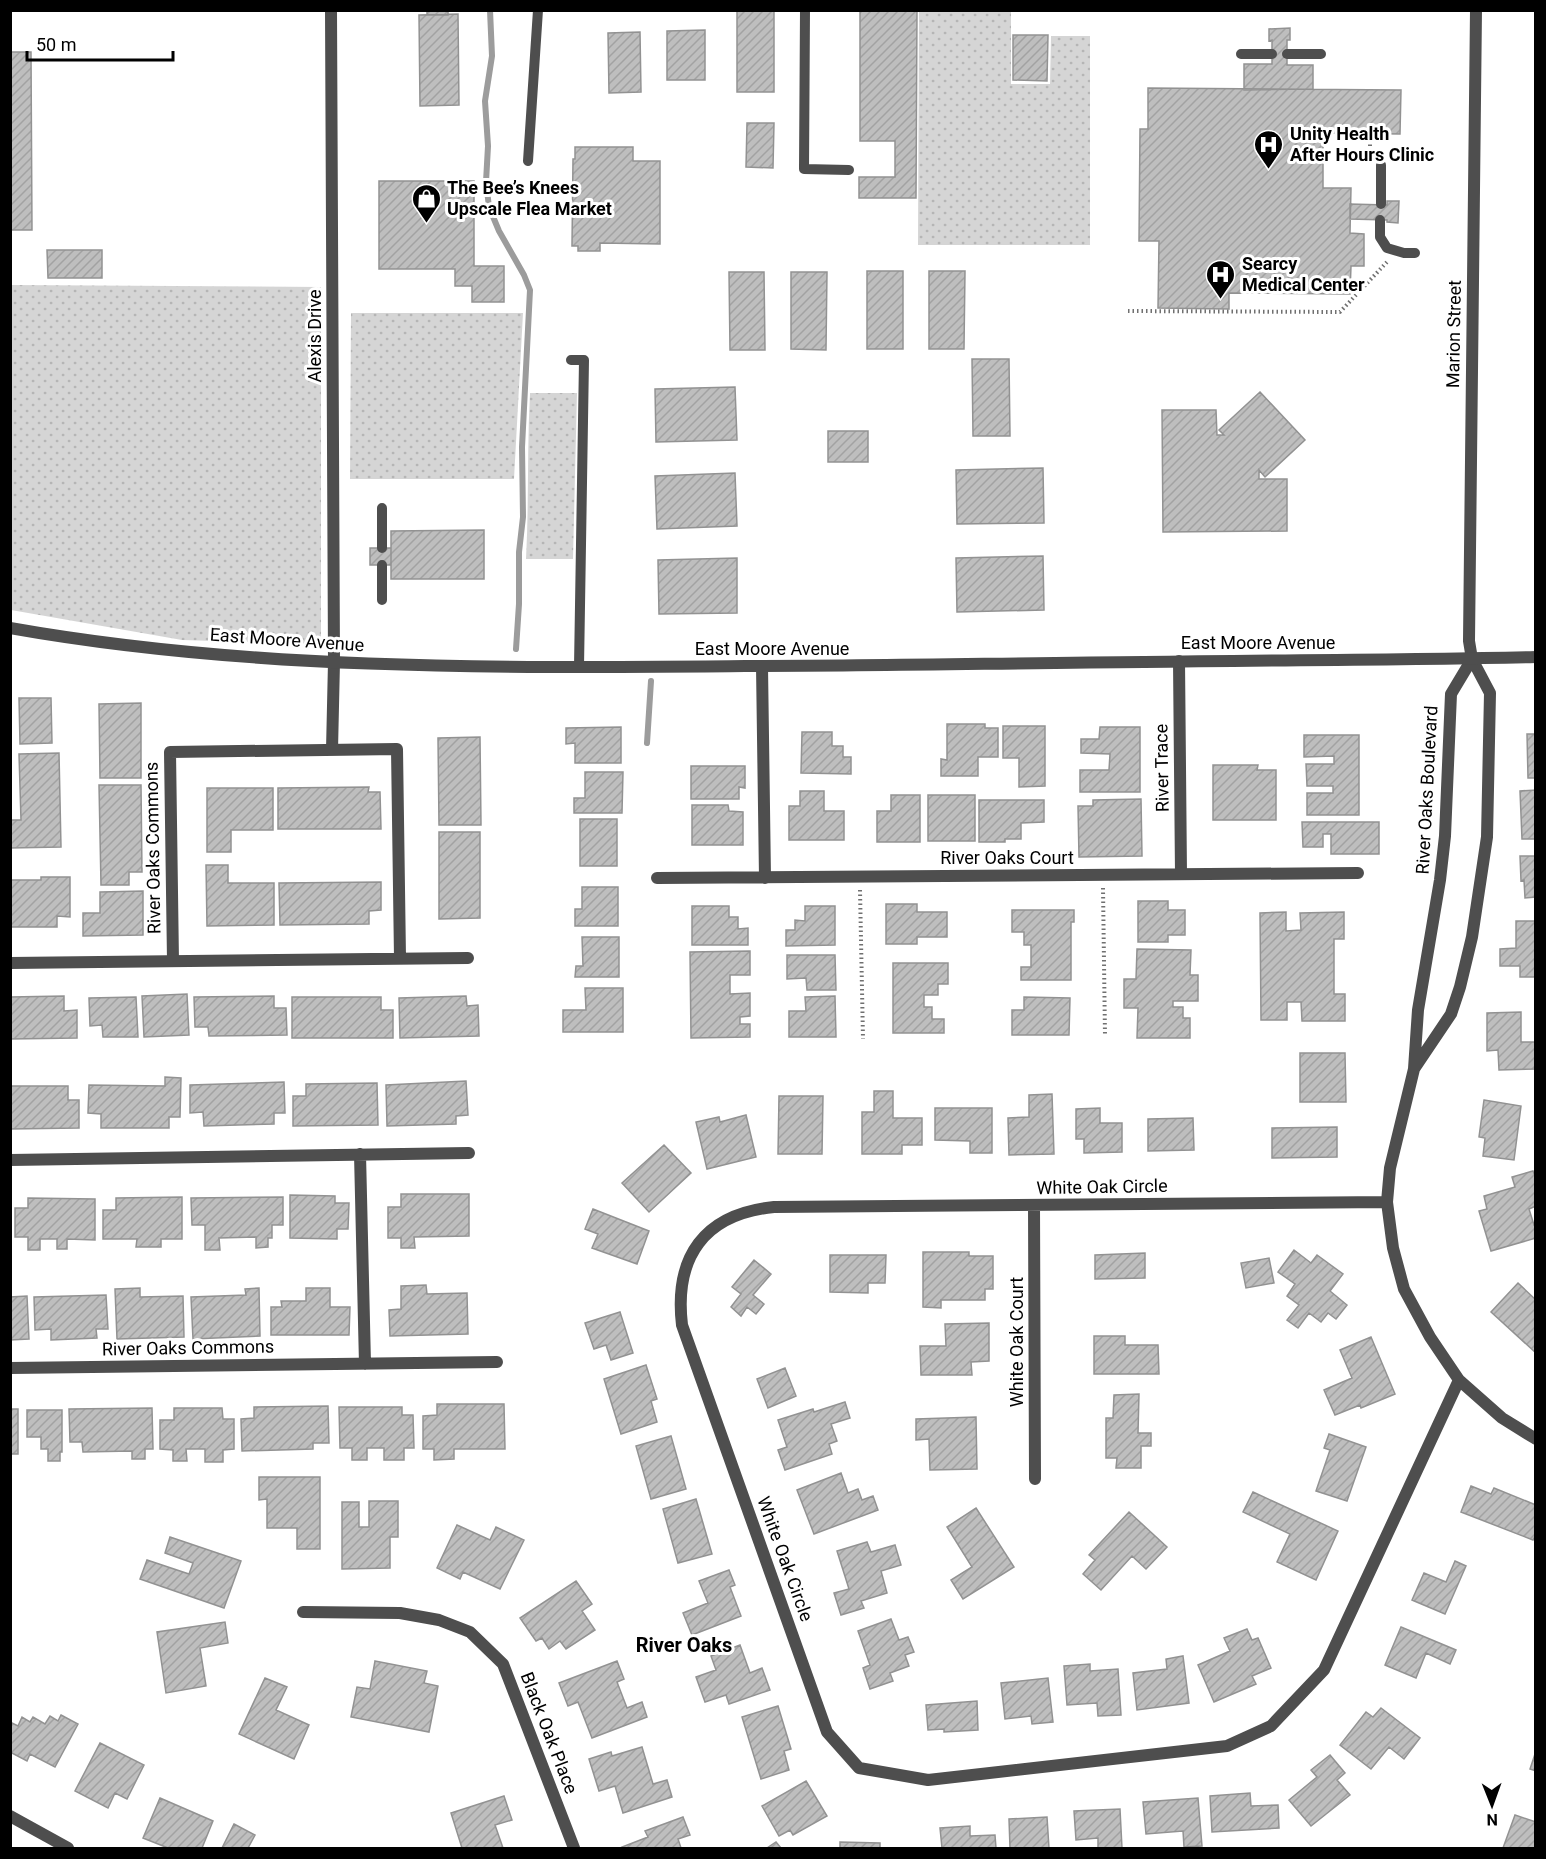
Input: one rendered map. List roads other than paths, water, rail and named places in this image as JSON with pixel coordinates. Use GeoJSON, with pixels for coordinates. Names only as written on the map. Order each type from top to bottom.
{"type":"FeatureCollection","features":[{"type":"Feature","properties":{"kind":"street","name":"Alexis Drive"},"geometry":{"type":"LineString","coordinates":[[331,10],[334,662]]}},
{"type":"Feature","properties":{"kind":"street","name":"Marion Street"},"geometry":{"type":"LineString","coordinates":[[1472,658],[1470,641],[1470,463],[1476,10]]}},
{"type":"Feature","properties":{"kind":"street","name":"East Moore Avenue"},"geometry":{"type":"LineString","coordinates":[[10,628],[174,650],[334,662],[579,667],[921,666],[1536,657]]}},
{"type":"Feature","properties":{"kind":"street","name":"River Oaks Boulevard"},"geometry":{"type":"LineString","coordinates":[[1414,1069],[1451,1014],[1460,987],[1472,937],[1485,848],[1490,693],[1472,658]]}},
{"type":"Feature","properties":{"kind":"street","name":"River Oaks Boulevard"},"geometry":{"type":"LineString","coordinates":[[1472,658],[1451,694],[1445,836],[1418,1010],[1414,1069],[1390,1168],[1387,1202],[1394,1248],[1404,1289],[1430,1337],[1459,1380],[1502,1418],[1536,1439]]}},
{"type":"Feature","properties":{"kind":"street","name":"River Trace"},"geometry":{"type":"LineString","coordinates":[[1179,661],[1181,874]]}},
{"type":"Feature","properties":{"kind":"street"},"geometry":{"type":"LineString","coordinates":[[332,750],[334,662]]}},
{"type":"Feature","properties":{"kind":"street"},"geometry":{"type":"LineString","coordinates":[[762,666],[765,878]]}},
{"type":"Feature","properties":{"kind":"street","name":"River Oaks Commons"},"geometry":{"type":"LineString","coordinates":[[173,961],[170,752],[397,749],[399,958]]}},
{"type":"Feature","properties":{"kind":"street","name":"River Oaks Court"},"geometry":{"type":"LineString","coordinates":[[657,878],[1358,873]]}},
{"type":"Feature","properties":{"kind":"street"},"geometry":{"type":"LineString","coordinates":[[10,963],[468,958]]}},
{"type":"Feature","properties":{"kind":"street"},"geometry":{"type":"LineString","coordinates":[[10,1160],[469,1152]]}},
{"type":"Feature","properties":{"kind":"street"},"geometry":{"type":"LineString","coordinates":[[360,1154],[365,1364]]}},
{"type":"Feature","properties":{"kind":"street","name":"White Oak Circle"},"geometry":{"type":"LineString","coordinates":[[1387,1202],[755,1209],[738,1214],[703,1236],[684,1269],[680,1305],[682,1325],[827,1732],[860,1768],[928,1780],[1227,1746],[1271,1726],[1324,1670],[1459,1380]]}},
{"type":"Feature","properties":{"kind":"street","name":"White Oak Court"},"geometry":{"type":"LineString","coordinates":[[1034,1206],[1035,1479]]}},
{"type":"Feature","properties":{"kind":"street","name":"River Oaks Commons"},"geometry":{"type":"LineString","coordinates":[[10,1368],[497,1362]]}},
{"type":"Feature","properties":{"kind":"street","name":"Black Oak Place"},"geometry":{"type":"LineString","coordinates":[[303,1612],[400,1613],[439,1620],[470,1632],[504,1664],[574,1848]]}},
{"type":"Feature","properties":{"kind":"street"},"geometry":{"type":"LineString","coordinates":[[10,1816],[68,1848]]}},
{"type":"Feature","properties":{"kind":"lane"},"geometry":{"type":"LineString","coordinates":[[528,161],[538,10]]}},
{"type":"Feature","properties":{"kind":"lane"},"geometry":{"type":"LineString","coordinates":[[805,10],[804,170],[849,170]]}},
{"type":"Feature","properties":{"kind":"lane"},"geometry":{"type":"LineString","coordinates":[[1241,54],[1272,54]]}},
{"type":"Feature","properties":{"kind":"lane"},"geometry":{"type":"LineString","coordinates":[[1287,54],[1321,54]]}},
{"type":"Feature","properties":{"kind":"lane"},"geometry":{"type":"LineString","coordinates":[[1381,165],[1381,204]]}},
{"type":"Feature","properties":{"kind":"lane"},"geometry":{"type":"LineString","coordinates":[[1380,220],[1380,237],[1387,248],[1404,253],[1415,253]]}},
{"type":"Feature","properties":{"kind":"lane"},"geometry":{"type":"LineString","coordinates":[[571,360],[584,360],[579,667]]}},
{"type":"Feature","properties":{"kind":"lane"},"geometry":{"type":"LineString","coordinates":[[382,508],[382,548]]}},
{"type":"Feature","properties":{"kind":"lane"},"geometry":{"type":"LineString","coordinates":[[382,565],[382,600]]}},
{"type":"Feature","properties":{"kind":"waterway"},"geometry":{"type":"LineString","coordinates":[[490,10],[492,56],[485,101],[488,146],[486,182],[489,207],[530,290],[522,447],[523,517],[519,552],[516,649]]}},
{"type":"Feature","properties":{"kind":"waterway"},"geometry":{"type":"LineString","coordinates":[[647,743],[651,681]]}},
{"type":"Feature","properties":{"kind":"place","name":"Unity Health After Hours Clinic"},"geometry":{"type":"Point","coordinates":[1269,170]}},
{"type":"Feature","properties":{"kind":"place","name":"The Bee’s Knees Upscale Flea Market"},"geometry":{"type":"Point","coordinates":[426,224]}},
{"type":"Feature","properties":{"kind":"place","name":"Searcy Medical Center"},"geometry":{"type":"Point","coordinates":[1221,300]}},
{"type":"Feature","properties":{"kind":"district","name":"River Oaks"},"geometry":{"type":"Point","coordinates":[684,1645]}}]}
